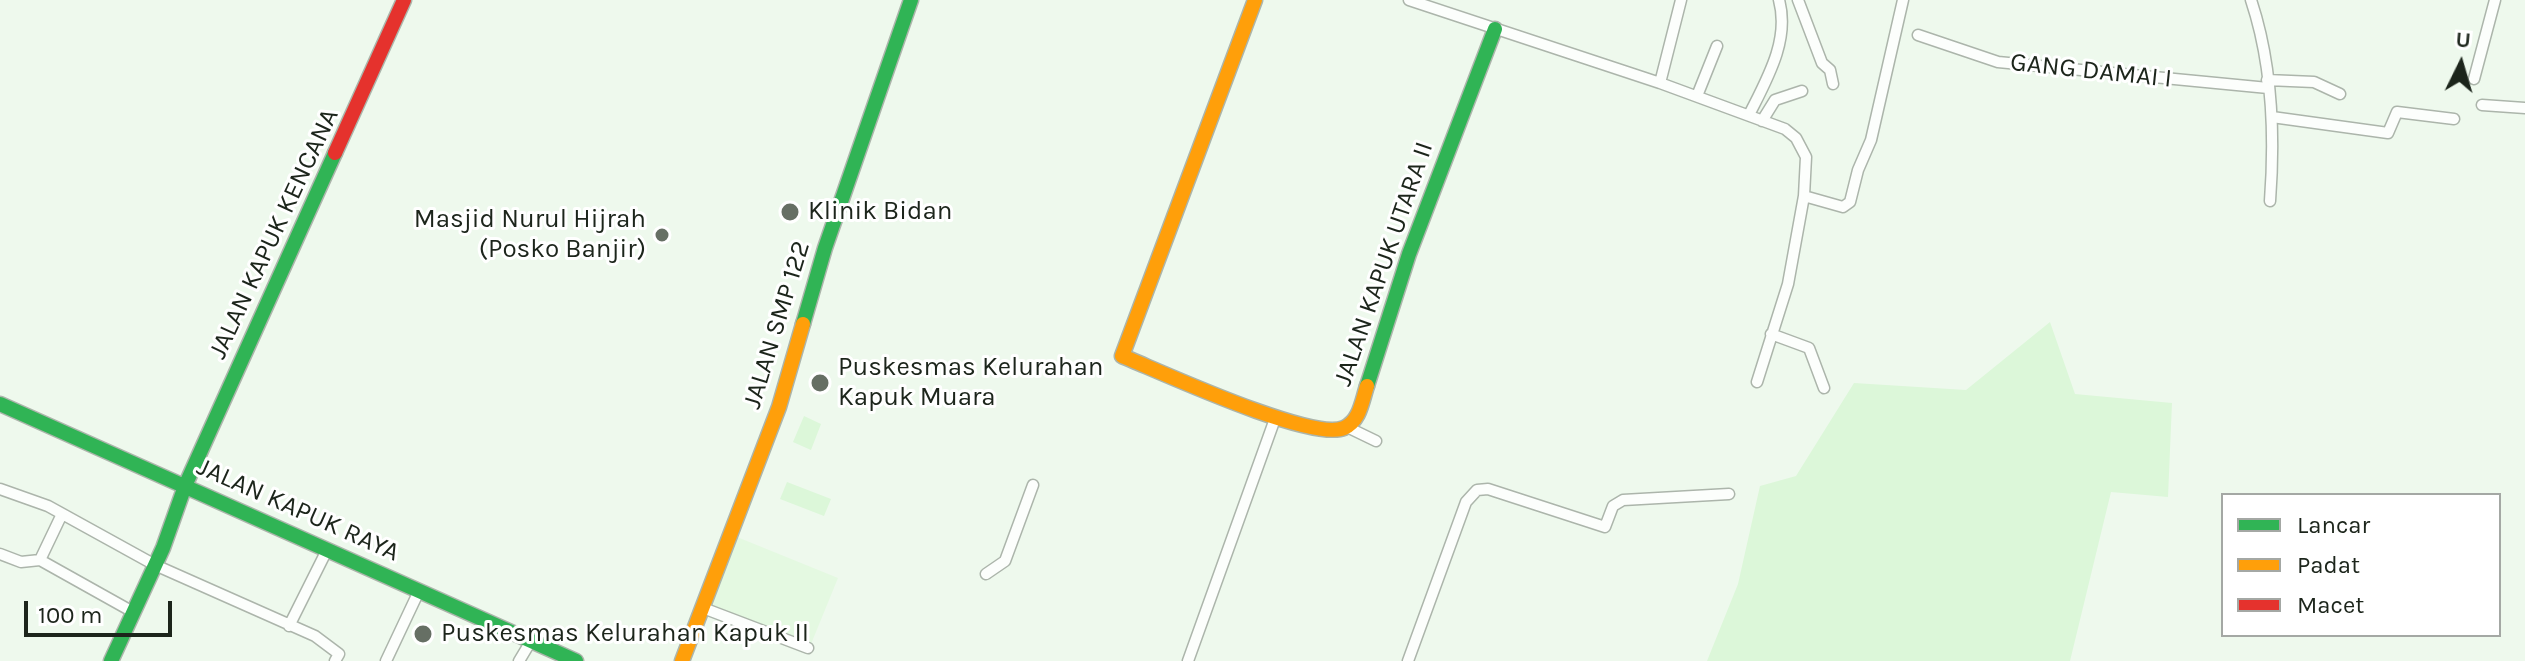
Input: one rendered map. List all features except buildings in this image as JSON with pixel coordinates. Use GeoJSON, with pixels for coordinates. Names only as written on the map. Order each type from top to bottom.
{"type":"FeatureCollection","features":[{"type":"Feature","properties":{"kind":"street","name":"JALAN KAPUK KENCANA"},"geometry":{"type":"LineString","coordinates":[[111,661],[155,565],[185,486],[404,0]]}},
{"type":"Feature","properties":{"kind":"street","name":"JALAN SMP 122"},"geometry":{"type":"LineString","coordinates":[[682,661],[779,407],[825,248],[911,0]]}},
{"type":"Feature","properties":{"kind":"street","name":"JALAN KAPUK UTARA II"},"geometry":{"type":"LineString","coordinates":[[1255,0],[1122,356],[1274,421],[1320,429],[1347,427],[1358,415],[1409,254],[1495,29]]}},
{"type":"Feature","properties":{"kind":"street"},"geometry":{"type":"LineString","coordinates":[[1409,0],[1749,115],[1785,129],[1802,146],[1808,164],[1788,284],[1757,382]]}},
{"type":"Feature","properties":{"kind":"street"},"geometry":{"type":"LineString","coordinates":[[1660,83],[1681,0]]}},
{"type":"Feature","properties":{"kind":"street"},"geometry":{"type":"LineString","coordinates":[[1798,0],[1822,63],[1830,70],[1833,84]]}},
{"type":"Feature","properties":{"kind":"street"},"geometry":{"type":"LineString","coordinates":[[1804,196],[1843,207],[1850,202],[1858,170],[1871,140],[1903,0]]}},
{"type":"Feature","properties":{"kind":"street"},"geometry":{"type":"LineString","coordinates":[[2249,0],[2264,41],[2272,117],[2270,201]]}},
{"type":"Feature","properties":{"kind":"street"},"geometry":{"type":"LineString","coordinates":[[2474,79],[2495,0]]}},
{"type":"Feature","properties":{"kind":"street"},"geometry":{"type":"LineString","coordinates":[[1749,115],[1784,27],[1781,5]]}},
{"type":"Feature","properties":{"kind":"street","name":"GANG DAMAI I"},"geometry":{"type":"LineString","coordinates":[[1918,35],[1998,62],[2267,84],[2314,82],[2340,94]]}},
{"type":"Feature","properties":{"kind":"street"},"geometry":{"type":"LineString","coordinates":[[1697,96],[1717,46]]}},
{"type":"Feature","properties":{"kind":"street"},"geometry":{"type":"LineString","coordinates":[[1762,121],[1775,100],[1802,91]]}},
{"type":"Feature","properties":{"kind":"street"},"geometry":{"type":"LineString","coordinates":[[2482,105],[2525,108]]}},
{"type":"Feature","properties":{"kind":"street"},"geometry":{"type":"LineString","coordinates":[[2272,117],[2388,133],[2397,112],[2454,119]]}},
{"type":"Feature","properties":{"kind":"street"},"geometry":{"type":"LineString","coordinates":[[1771,334],[1809,348],[1824,388]]}},
{"type":"Feature","properties":{"kind":"street","name":"JALAN KAPUK RAYA"},"geometry":{"type":"LineString","coordinates":[[0,404],[576,661]]}},
{"type":"Feature","properties":{"kind":"street"},"geometry":{"type":"LineString","coordinates":[[1188,661],[1274,421]]}},
{"type":"Feature","properties":{"kind":"street"},"geometry":{"type":"LineString","coordinates":[[1347,427],[1376,441]]}},
{"type":"Feature","properties":{"kind":"street"},"geometry":{"type":"LineString","coordinates":[[986,574],[1005,561],[1033,485]]}},
{"type":"Feature","properties":{"kind":"street"},"geometry":{"type":"LineString","coordinates":[[0,489],[62,514],[155,565],[315,636],[339,654],[335,661]]}},
{"type":"Feature","properties":{"kind":"street"},"geometry":{"type":"LineString","coordinates":[[1408,661],[1469,498],[1488,489],[1605,527],[1613,506],[1623,500],[1729,494]]}},
{"type":"Feature","properties":{"kind":"street"},"geometry":{"type":"LineString","coordinates":[[40,560],[62,514]]}},
{"type":"Feature","properties":{"kind":"street"},"geometry":{"type":"LineString","coordinates":[[289,626],[327,550]]}},
{"type":"Feature","properties":{"kind":"street"},"geometry":{"type":"LineString","coordinates":[[0,554],[21,562],[40,560],[133,612]]}},
{"type":"Feature","properties":{"kind":"street"},"geometry":{"type":"LineString","coordinates":[[386,661],[419,591]]}},
{"type":"Feature","properties":{"kind":"street"},"geometry":{"type":"LineString","coordinates":[[703,608],[808,648]]}},
{"type":"Feature","properties":{"kind":"street"},"geometry":{"type":"LineString","coordinates":[[519,661],[531,641]]}},
{"type":"Feature","properties":{"kind":"shaded area"},"geometry":{"type":"Polygon","coordinates":[[[2050,322],[2075,394],[2172,403],[2168,497],[2111,492],[2070,661],[1707,661],[1738,584],[1760,486],[1796,476],[1854,383],[1966,390],[2050,322]]]}},
{"type":"Feature","properties":{"kind":"shaded area"},"geometry":{"type":"Polygon","coordinates":[[[804,416],[821,424],[811,450],[793,442],[804,416]]]}},
{"type":"Feature","properties":{"kind":"shaded area"},"geometry":{"type":"Polygon","coordinates":[[[787,482],[831,499],[824,516],[780,499],[787,482]]]}},
{"type":"Feature","properties":{"kind":"shaded area"},"geometry":{"type":"Polygon","coordinates":[[[737,537],[838,578],[809,649],[708,608],[737,537]]]}},
{"type":"Feature","properties":{"kind":"traffic: fast"},"geometry":{"type":"LineString","coordinates":[[803,324],[825,248],[911,0]]}},
{"type":"Feature","properties":{"kind":"traffic: fast"},"geometry":{"type":"LineString","coordinates":[[1367,386],[1409,254],[1495,29]]}},
{"type":"Feature","properties":{"kind":"traffic: fast"},"geometry":{"type":"LineString","coordinates":[[111,661],[163,548],[185,486],[335,153]]}},
{"type":"Feature","properties":{"kind":"traffic: fast"},"geometry":{"type":"LineString","coordinates":[[0,404],[576,661]]}},
{"type":"Feature","properties":{"kind":"traffic: slow"},"geometry":{"type":"LineString","coordinates":[[1255,0],[1122,356],[1269,415],[1327,430],[1344,428],[1354,421],[1367,386]]}},
{"type":"Feature","properties":{"kind":"traffic: slow"},"geometry":{"type":"LineString","coordinates":[[682,661],[779,407],[803,324]]}},
{"type":"Feature","properties":{"kind":"traffic: jam"},"geometry":{"type":"LineString","coordinates":[[335,153],[404,0]]}},
{"type":"Feature","properties":{"kind":"place","name":"Klinik Bidan"},"geometry":{"type":"Point","coordinates":[790,212]}},
{"type":"Feature","properties":{"kind":"place","name":"Masjid Nurul Hijrah (Posko Banjir)"},"geometry":{"type":"Point","coordinates":[662,235]}},
{"type":"Feature","properties":{"kind":"place","name":"Puskesmas Kelurahan Kapuk Muara"},"geometry":{"type":"Point","coordinates":[820,383]}},
{"type":"Feature","properties":{"kind":"place","name":"Puskesmas Kelurahan Kapuk II"},"geometry":{"type":"Point","coordinates":[423,634]}}]}
